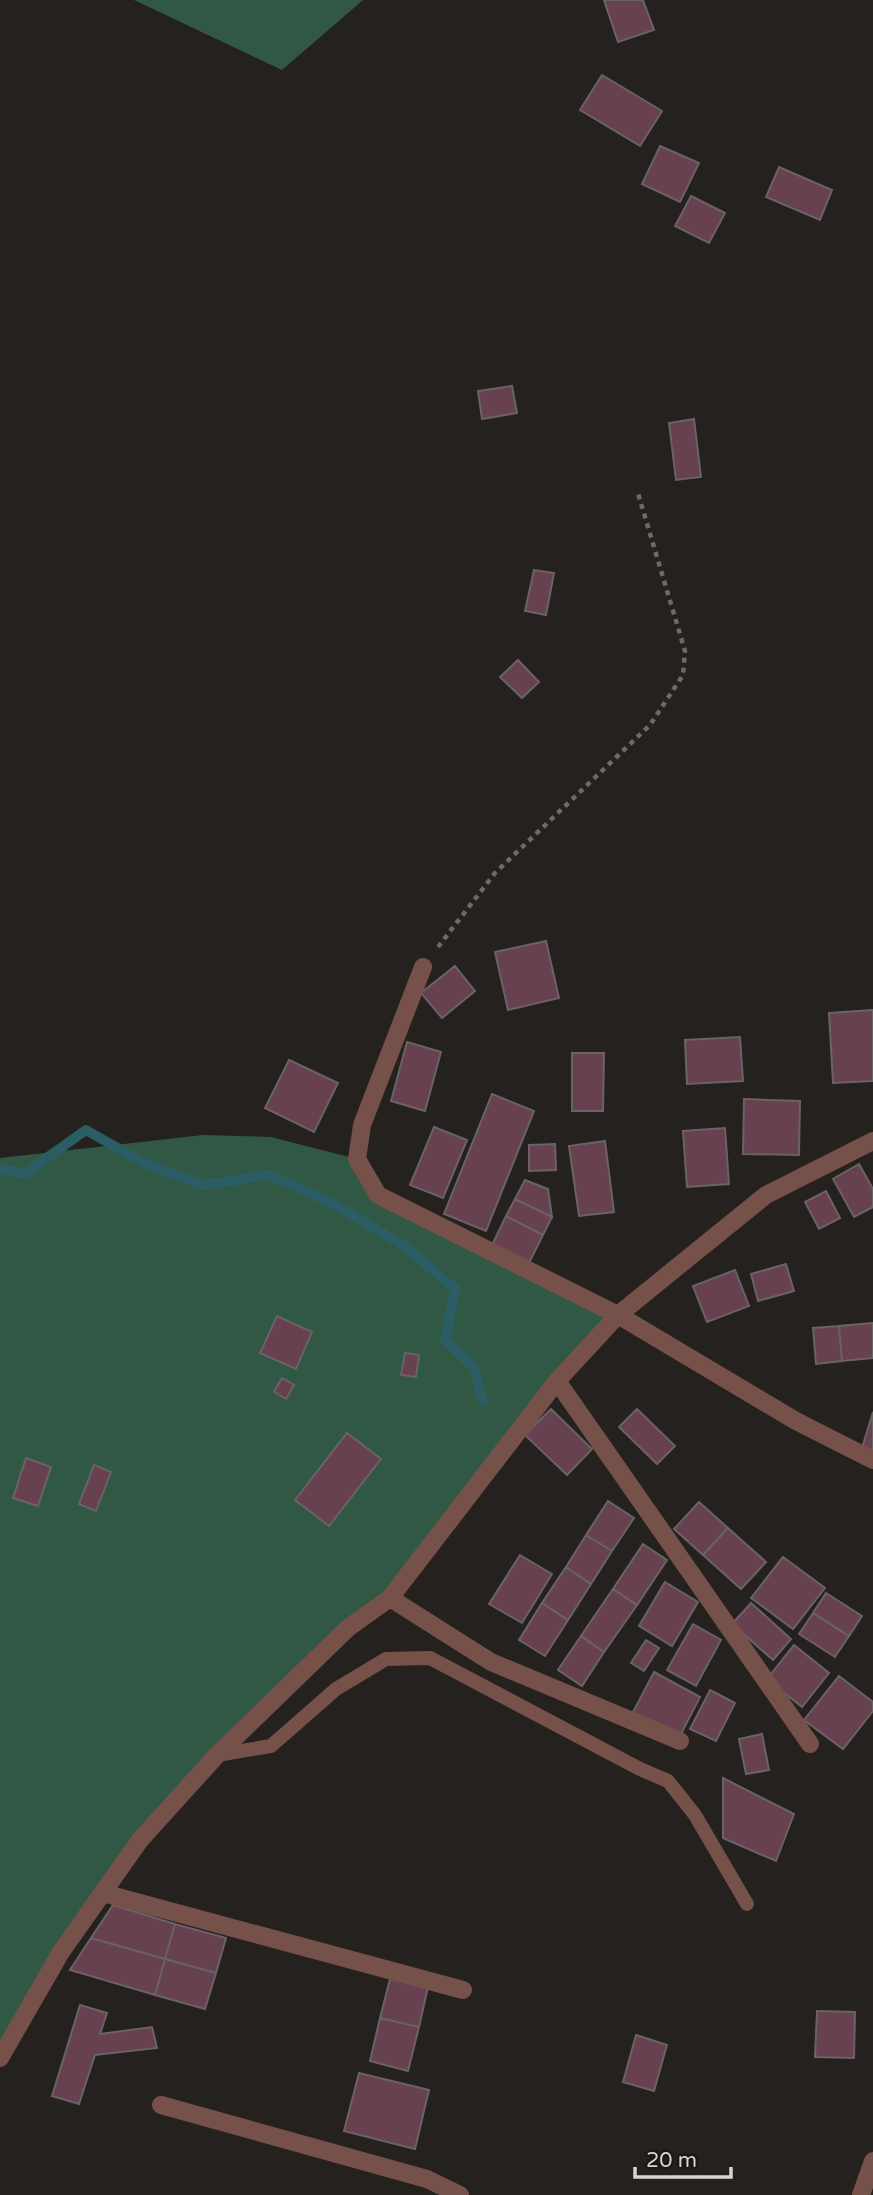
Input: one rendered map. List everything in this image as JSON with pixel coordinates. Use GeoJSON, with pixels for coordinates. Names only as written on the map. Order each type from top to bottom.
{"type":"FeatureCollection","features":[{"type":"Feature","properties":{"kind":"street"},"geometry":{"type":"LineString","coordinates":[[423,967],[362,1125],[357,1159],[378,1195],[618,1314],[796,1421],[873,1460]]}},
{"type":"Feature","properties":{"kind":"street"},"geometry":{"type":"LineString","coordinates":[[0,2057],[61,1952],[140,1840],[218,1755],[348,1628],[390,1598],[557,1381],[618,1314],[766,1195],[873,1140]]}},
{"type":"Feature","properties":{"kind":"street"},"geometry":{"type":"LineString","coordinates":[[557,1381],[810,1744]]}},
{"type":"Feature","properties":{"kind":"street"},"geometry":{"type":"LineString","coordinates":[[390,1598],[491,1662],[680,1741]]}},
{"type":"Feature","properties":{"kind":"street"},"geometry":{"type":"LineString","coordinates":[[103,1893],[463,1990]]}},
{"type":"Feature","properties":{"kind":"street"},"geometry":{"type":"LineString","coordinates":[[161,2105],[427,2179],[460,2195]]}},
{"type":"Feature","properties":{"kind":"street"},"geometry":{"type":"LineString","coordinates":[[860,2195],[873,2161]]}},
{"type":"Feature","properties":{"kind":"lane"},"geometry":{"type":"LineString","coordinates":[[218,1755],[271,1746],[336,1689],[386,1659],[430,1658],[668,1781],[695,1815],[747,1904]]}},
{"type":"Feature","properties":{"kind":"path"},"geometry":{"type":"LineString","coordinates":[[423,967],[495,873],[650,725],[683,675],[685,651],[637,490]]}},
{"type":"Feature","properties":{"kind":"green space"},"geometry":{"type":"Polygon","coordinates":[[[134,0],[363,0],[282,70],[134,0]]]}},
{"type":"Feature","properties":{"kind":"green space"},"geometry":{"type":"Polygon","coordinates":[[[203,1135],[271,1137],[357,1159],[378,1195],[618,1315],[390,1598],[140,1840],[0,2058],[0,1158],[203,1135]]]}},
{"type":"Feature","properties":{"kind":"building"},"geometry":{"type":"Polygon","coordinates":[[[604,0],[643,0],[654,30],[618,42],[604,0]]]}},
{"type":"Feature","properties":{"kind":"building"},"geometry":{"type":"Polygon","coordinates":[[[602,75],[662,111],[640,146],[580,110],[602,75]]]}},
{"type":"Feature","properties":{"kind":"building"},"geometry":{"type":"Polygon","coordinates":[[[660,146],[699,163],[680,202],[642,184],[660,146]]]}},
{"type":"Feature","properties":{"kind":"building"},"geometry":{"type":"Polygon","coordinates":[[[779,167],[832,190],[820,220],[766,197],[779,167]]]}},
{"type":"Feature","properties":{"kind":"building"},"geometry":{"type":"Polygon","coordinates":[[[691,196],[725,213],[709,243],[675,226],[691,196]]]}},
{"type":"Feature","properties":{"kind":"building"},"geometry":{"type":"Polygon","coordinates":[[[512,386],[517,413],[482,419],[478,391],[512,386]]]}},
{"type":"Feature","properties":{"kind":"building"},"geometry":{"type":"Polygon","coordinates":[[[694,419],[701,477],[676,480],[669,423],[694,419]]]}},
{"type":"Feature","properties":{"kind":"building"},"geometry":{"type":"Polygon","coordinates":[[[534,570],[554,573],[546,615],[525,611],[534,570]]]}},
{"type":"Feature","properties":{"kind":"building"},"geometry":{"type":"Polygon","coordinates":[[[518,660],[539,682],[522,698],[500,677],[518,660]]]}},
{"type":"Feature","properties":{"kind":"building"},"geometry":{"type":"Polygon","coordinates":[[[546,941],[559,998],[508,1010],[495,952],[546,941]]]}},
{"type":"Feature","properties":{"kind":"building"},"geometry":{"type":"Polygon","coordinates":[[[455,966],[475,991],[442,1018],[421,993],[455,966]]]}},
{"type":"Feature","properties":{"kind":"building"},"geometry":{"type":"Polygon","coordinates":[[[873,1010],[873,1081],[833,1083],[829,1013],[873,1010]]]}},
{"type":"Feature","properties":{"kind":"building"},"geometry":{"type":"Polygon","coordinates":[[[740,1037],[743,1081],[687,1084],[685,1040],[740,1037]]]}},
{"type":"Feature","properties":{"kind":"building"},"geometry":{"type":"Polygon","coordinates":[[[407,1042],[441,1052],[425,1111],[391,1101],[407,1042]]]}},
{"type":"Feature","properties":{"kind":"building"},"geometry":{"type":"Polygon","coordinates":[[[572,1053],[604,1053],[603,1111],[572,1111],[572,1053]]]}},
{"type":"Feature","properties":{"kind":"building"},"geometry":{"type":"Polygon","coordinates":[[[289,1060],[338,1083],[314,1132],[265,1108],[289,1060]]]}},
{"type":"Feature","properties":{"kind":"building"},"geometry":{"type":"Polygon","coordinates":[[[492,1094],[534,1111],[486,1231],[444,1214],[492,1094]]]}},
{"type":"Feature","properties":{"kind":"building"},"geometry":{"type":"Polygon","coordinates":[[[744,1099],[800,1101],[799,1155],[743,1154],[744,1099]]]}},
{"type":"Feature","properties":{"kind":"building"},"geometry":{"type":"Polygon","coordinates":[[[434,1127],[467,1140],[443,1198],[410,1185],[434,1127]]]}},
{"type":"Feature","properties":{"kind":"building"},"geometry":{"type":"Polygon","coordinates":[[[725,1128],[729,1184],[687,1187],[683,1131],[725,1128]]]}},
{"type":"Feature","properties":{"kind":"building"},"geometry":{"type":"Polygon","coordinates":[[[605,1141],[614,1212],[579,1216],[569,1146],[605,1141]]]}},
{"type":"Feature","properties":{"kind":"building"},"geometry":{"type":"Polygon","coordinates":[[[555,1144],[556,1170],[529,1171],[529,1145],[555,1144]]]}},
{"type":"Feature","properties":{"kind":"building"},"geometry":{"type":"Polygon","coordinates":[[[859,1164],[873,1189],[873,1207],[854,1217],[833,1179],[859,1164]]]}},
{"type":"Feature","properties":{"kind":"building"},"geometry":{"type":"Polygon","coordinates":[[[525,1180],[548,1189],[552,1217],[515,1199],[525,1180]]]}},
{"type":"Feature","properties":{"kind":"building"},"geometry":{"type":"Polygon","coordinates":[[[826,1191],[840,1218],[819,1229],[805,1202],[826,1191]]]}},
{"type":"Feature","properties":{"kind":"building"},"geometry":{"type":"Polygon","coordinates":[[[515,1199],[552,1217],[543,1235],[506,1216],[515,1199]]]}},
{"type":"Feature","properties":{"kind":"building"},"geometry":{"type":"Polygon","coordinates":[[[506,1216],[543,1235],[528,1265],[491,1247],[506,1216]]]}},
{"type":"Feature","properties":{"kind":"building"},"geometry":{"type":"Polygon","coordinates":[[[786,1264],[794,1291],[758,1301],[751,1274],[786,1264]]]}},
{"type":"Feature","properties":{"kind":"building"},"geometry":{"type":"Polygon","coordinates":[[[735,1270],[749,1306],[707,1322],[693,1286],[735,1270]]]}},
{"type":"Feature","properties":{"kind":"building"},"geometry":{"type":"Polygon","coordinates":[[[277,1316],[312,1332],[296,1369],[260,1353],[277,1316]]]}},
{"type":"Feature","properties":{"kind":"building"},"geometry":{"type":"Polygon","coordinates":[[[873,1323],[873,1358],[842,1361],[839,1326],[873,1323]]]}},
{"type":"Feature","properties":{"kind":"building"},"geometry":{"type":"Polygon","coordinates":[[[839,1326],[842,1361],[816,1364],[813,1328],[839,1326]]]}},
{"type":"Feature","properties":{"kind":"building"},"geometry":{"type":"Polygon","coordinates":[[[405,1353],[419,1355],[416,1377],[401,1375],[405,1353]]]}},
{"type":"Feature","properties":{"kind":"building"},"geometry":{"type":"Polygon","coordinates":[[[282,1378],[294,1385],[286,1399],[274,1392],[282,1378]]]}},
{"type":"Feature","properties":{"kind":"building"},"geometry":{"type":"Polygon","coordinates":[[[551,1409],[592,1449],[567,1475],[525,1435],[551,1409]]]}},
{"type":"Feature","properties":{"kind":"building"},"geometry":{"type":"Polygon","coordinates":[[[637,1409],[675,1446],[657,1464],[619,1427],[637,1409]]]}},
{"type":"Feature","properties":{"kind":"building"},"geometry":{"type":"Polygon","coordinates":[[[873,1412],[873,1451],[862,1448],[873,1412]]]}},
{"type":"Feature","properties":{"kind":"building"},"geometry":{"type":"Polygon","coordinates":[[[347,1433],[381,1459],[329,1526],[295,1500],[347,1433]]]}},
{"type":"Feature","properties":{"kind":"building"},"geometry":{"type":"Polygon","coordinates":[[[26,1458],[51,1467],[38,1506],[13,1498],[26,1458]]]}},
{"type":"Feature","properties":{"kind":"building"},"geometry":{"type":"Polygon","coordinates":[[[94,1465],[111,1472],[96,1511],[79,1504],[94,1465]]]}},
{"type":"Feature","properties":{"kind":"building"},"geometry":{"type":"Polygon","coordinates":[[[608,1501],[634,1518],[612,1551],[586,1535],[608,1501]]]}},
{"type":"Feature","properties":{"kind":"building"},"geometry":{"type":"Polygon","coordinates":[[[699,1502],[728,1528],[703,1555],[674,1529],[699,1502]]]}},
{"type":"Feature","properties":{"kind":"building"},"geometry":{"type":"Polygon","coordinates":[[[728,1528],[766,1562],[741,1589],[703,1555],[728,1528]]]}},
{"type":"Feature","properties":{"kind":"building"},"geometry":{"type":"Polygon","coordinates":[[[586,1535],[612,1551],[591,1584],[566,1567],[586,1535]]]}},
{"type":"Feature","properties":{"kind":"building"},"geometry":{"type":"Polygon","coordinates":[[[643,1544],[667,1560],[637,1605],[613,1589],[643,1544]]]}},
{"type":"Feature","properties":{"kind":"building"},"geometry":{"type":"Polygon","coordinates":[[[520,1555],[552,1574],[522,1623],[489,1604],[520,1555]]]}},
{"type":"Feature","properties":{"kind":"building"},"geometry":{"type":"Polygon","coordinates":[[[783,1557],[825,1588],[793,1629],[751,1598],[783,1557]]]}},
{"type":"Feature","properties":{"kind":"building"},"geometry":{"type":"Polygon","coordinates":[[[566,1567],[591,1584],[568,1620],[542,1603],[566,1567]]]}},
{"type":"Feature","properties":{"kind":"building"},"geometry":{"type":"Polygon","coordinates":[[[665,1582],[698,1602],[672,1646],[639,1626],[665,1582]]]}},
{"type":"Feature","properties":{"kind":"building"},"geometry":{"type":"Polygon","coordinates":[[[613,1589],[637,1605],[604,1652],[581,1636],[613,1589]]]}},
{"type":"Feature","properties":{"kind":"building"},"geometry":{"type":"Polygon","coordinates":[[[826,1593],[862,1616],[849,1636],[813,1613],[826,1593]]]}},
{"type":"Feature","properties":{"kind":"building"},"geometry":{"type":"Polygon","coordinates":[[[542,1603],[568,1620],[545,1656],[519,1640],[542,1603]]]}},
{"type":"Feature","properties":{"kind":"building"},"geometry":{"type":"Polygon","coordinates":[[[751,1603],[791,1639],[773,1660],[732,1624],[751,1603]]]}},
{"type":"Feature","properties":{"kind":"building"},"geometry":{"type":"Polygon","coordinates":[[[813,1613],[849,1636],[835,1657],[799,1634],[813,1613]]]}},
{"type":"Feature","properties":{"kind":"building"},"geometry":{"type":"Polygon","coordinates":[[[693,1624],[721,1640],[696,1686],[667,1670],[693,1624]]]}},
{"type":"Feature","properties":{"kind":"building"},"geometry":{"type":"Polygon","coordinates":[[[581,1636],[604,1652],[582,1686],[558,1670],[581,1636]]]}},
{"type":"Feature","properties":{"kind":"building"},"geometry":{"type":"Polygon","coordinates":[[[646,1640],[659,1648],[644,1671],[631,1663],[646,1640]]]}},
{"type":"Feature","properties":{"kind":"building"},"geometry":{"type":"Polygon","coordinates":[[[794,1645],[829,1673],[802,1707],[767,1679],[794,1645]]]}},
{"type":"Feature","properties":{"kind":"building"},"geometry":{"type":"Polygon","coordinates":[[[654,1672],[700,1697],[679,1738],[632,1714],[654,1672]]]}},
{"type":"Feature","properties":{"kind":"building"},"geometry":{"type":"Polygon","coordinates":[[[839,1676],[873,1702],[873,1711],[843,1749],[804,1720],[839,1676]]]}},
{"type":"Feature","properties":{"kind":"building"},"geometry":{"type":"Polygon","coordinates":[[[710,1690],[735,1703],[716,1741],[690,1729],[710,1690]]]}},
{"type":"Feature","properties":{"kind":"building"},"geometry":{"type":"Polygon","coordinates":[[[762,1734],[769,1770],[746,1774],[739,1739],[762,1734]]]}},
{"type":"Feature","properties":{"kind":"building"},"geometry":{"type":"Polygon","coordinates":[[[723,1778],[794,1814],[776,1861],[723,1838],[723,1778]]]}},
{"type":"Feature","properties":{"kind":"building"},"geometry":{"type":"Polygon","coordinates":[[[113,1905],[175,1924],[165,1959],[91,1938],[113,1905]]]}},
{"type":"Feature","properties":{"kind":"building"},"geometry":{"type":"Polygon","coordinates":[[[175,1924],[226,1938],[216,1973],[165,1959],[175,1924]]]}},
{"type":"Feature","properties":{"kind":"building"},"geometry":{"type":"Polygon","coordinates":[[[91,1938],[165,1959],[155,1995],[70,1970],[91,1938]]]}},
{"type":"Feature","properties":{"kind":"building"},"geometry":{"type":"Polygon","coordinates":[[[165,1959],[216,1973],[205,2009],[155,1995],[165,1959]]]}},
{"type":"Feature","properties":{"kind":"building"},"geometry":{"type":"Polygon","coordinates":[[[390,1979],[428,1987],[419,2027],[380,2018],[390,1979]]]}},
{"type":"Feature","properties":{"kind":"building"},"geometry":{"type":"Polygon","coordinates":[[[80,2005],[107,2013],[100,2034],[152,2027],[157,2048],[95,2055],[79,2104],[52,2096],[80,2005]]]}},
{"type":"Feature","properties":{"kind":"building"},"geometry":{"type":"Polygon","coordinates":[[[817,2011],[855,2012],[854,2058],[815,2057],[817,2011]]]}},
{"type":"Feature","properties":{"kind":"building"},"geometry":{"type":"Polygon","coordinates":[[[380,2018],[419,2027],[408,2071],[370,2061],[380,2018]]]}},
{"type":"Feature","properties":{"kind":"building"},"geometry":{"type":"Polygon","coordinates":[[[636,2035],[667,2045],[654,2091],[623,2082],[636,2035]]]}},
{"type":"Feature","properties":{"kind":"building"},"geometry":{"type":"Polygon","coordinates":[[[359,2073],[429,2090],[415,2149],[344,2131],[359,2073]]]}},
{"type":"Feature","properties":{"kind":"waterway"},"geometry":{"type":"LineString","coordinates":[[0,1169],[24,1174],[86,1130],[144,1163],[203,1185],[269,1175],[332,1203],[405,1246],[455,1289],[445,1340],[475,1369],[483,1401]]}}]}
